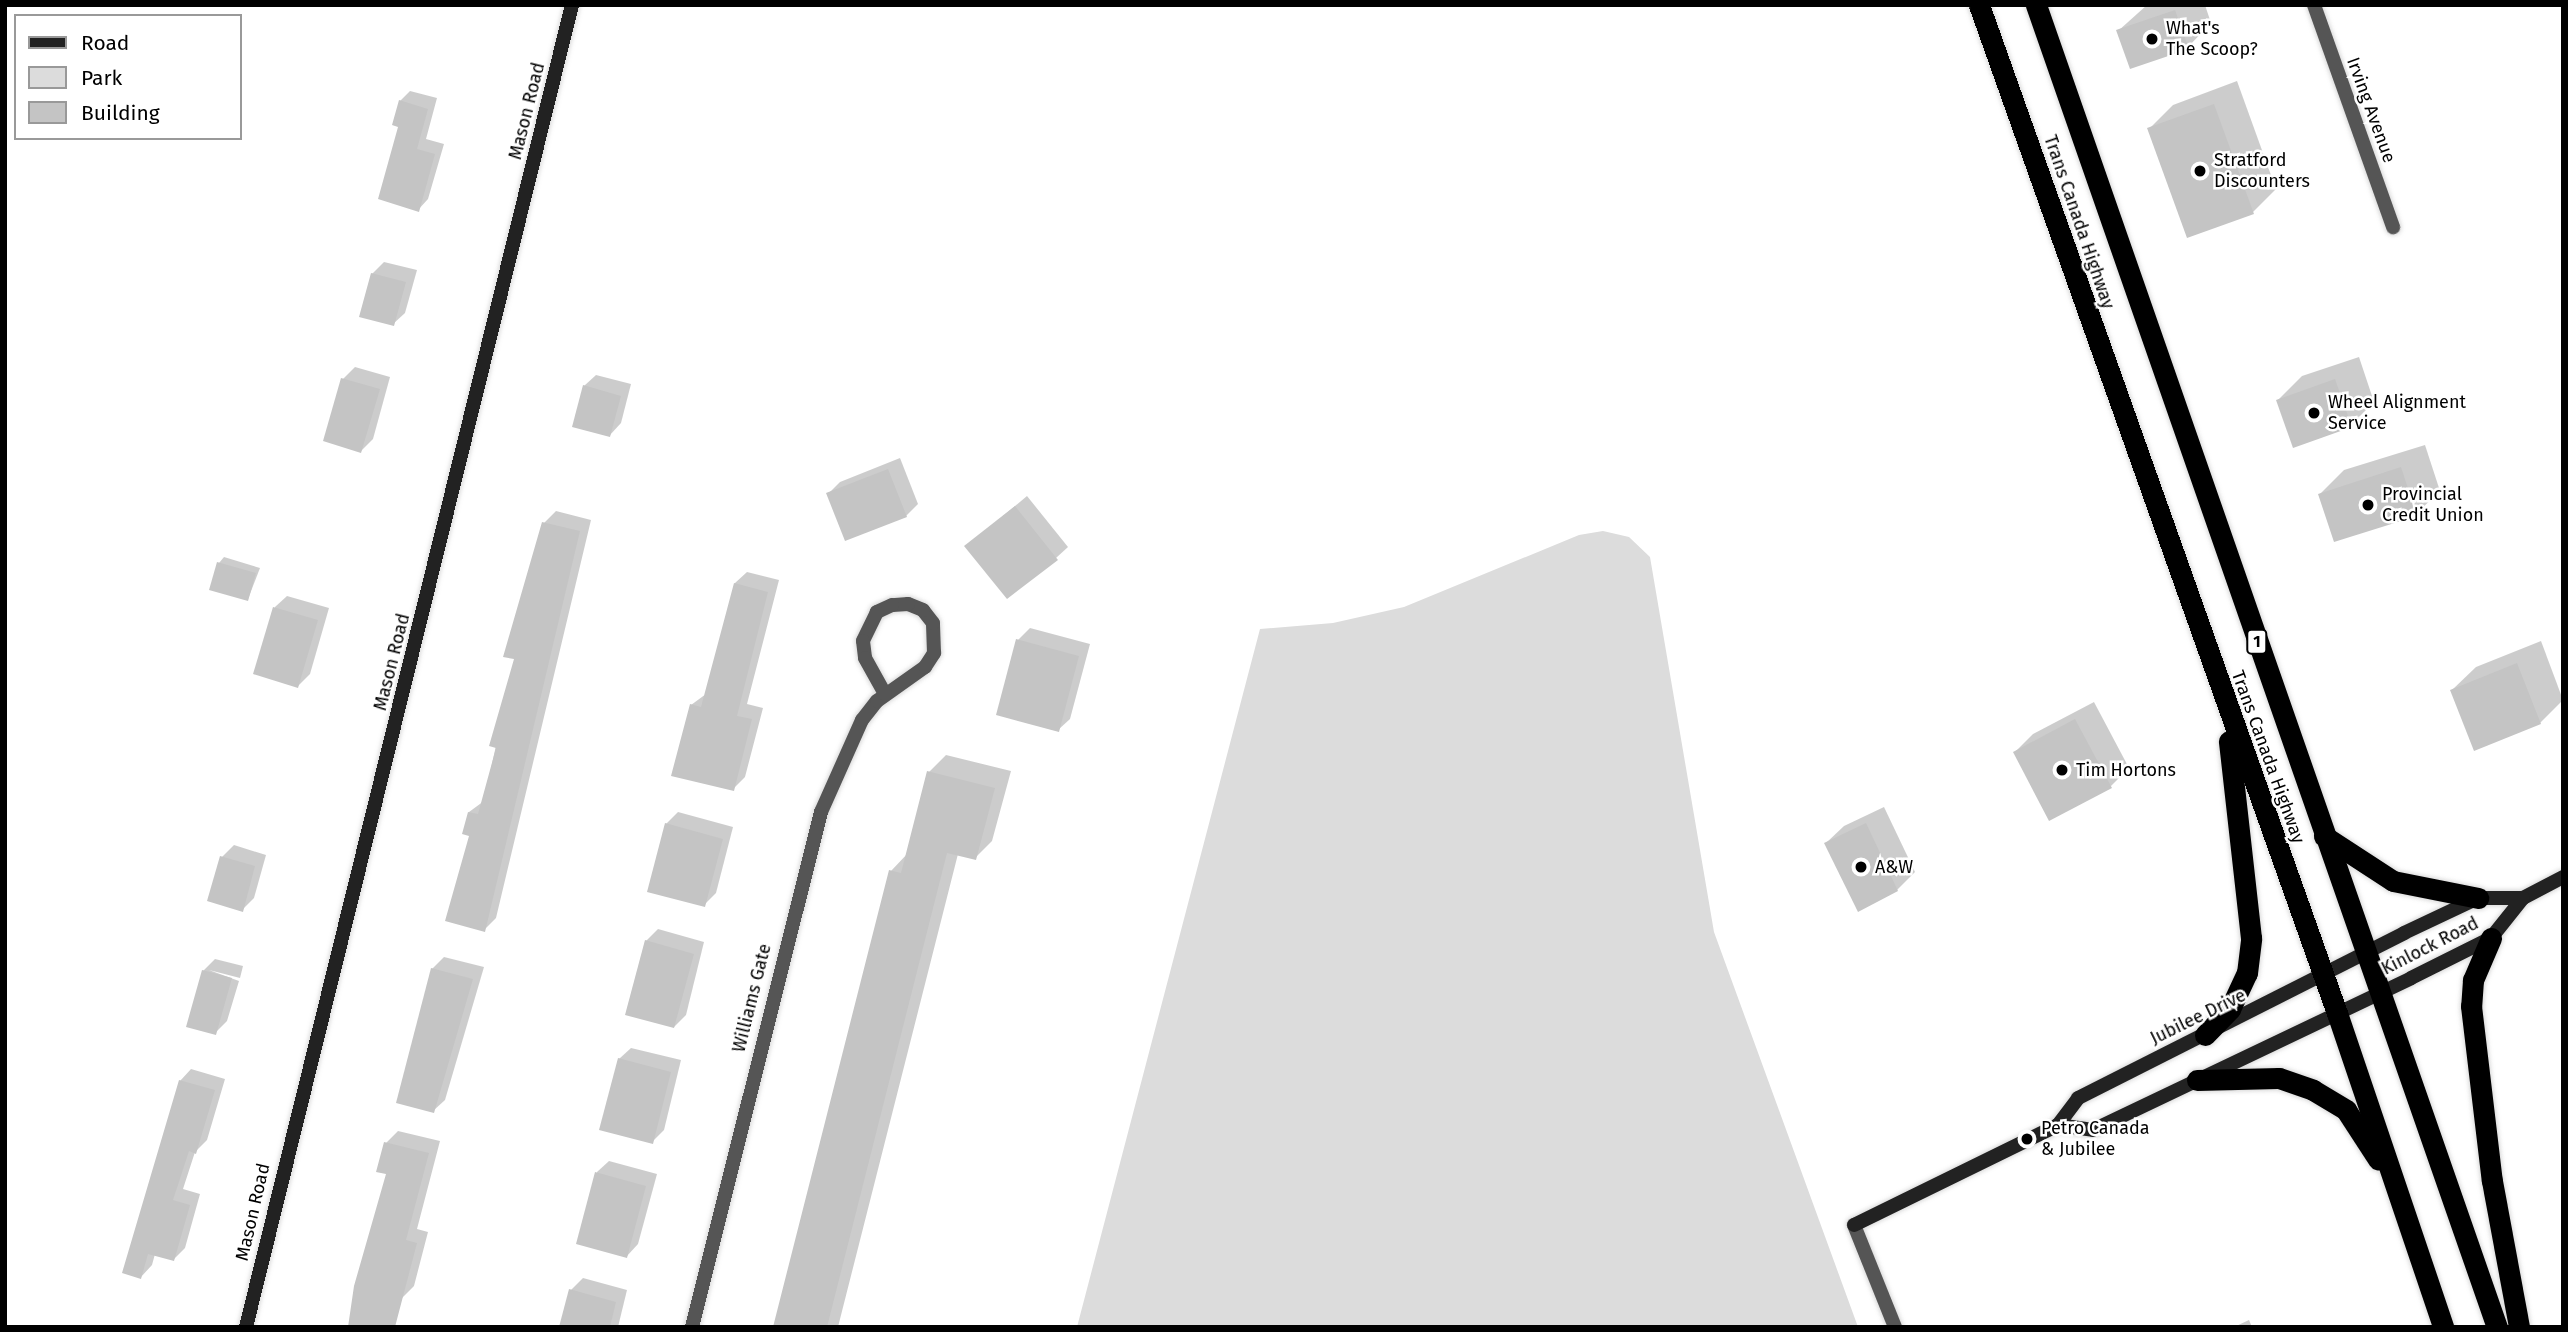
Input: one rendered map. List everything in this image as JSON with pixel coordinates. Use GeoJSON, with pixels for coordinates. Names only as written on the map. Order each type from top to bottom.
{"type":"FeatureCollection","features":[{"type":"Feature","properties":{"kind":"highway","name":"Trans Canada Highway"},"geometry":{"type":"LineString","coordinates":[[1979,5],[2225,704],[2337,1013],[2443,1327]]}},
{"type":"Feature","properties":{"kind":"highway","name":"Trans Canada Highway"},"geometry":{"type":"LineString","coordinates":[[2036,5],[2365,956],[2497,1327]]}},
{"type":"Feature","properties":{"kind":"highway"},"geometry":{"type":"LineString","coordinates":[[2206,1035],[2230,1009],[2247,973],[2251,938],[2225,704]]}},
{"type":"Feature","properties":{"kind":"highway"},"geometry":{"type":"LineString","coordinates":[[2324,836],[2385,878],[2478,898]]}},
{"type":"Feature","properties":{"kind":"highway"},"geometry":{"type":"LineString","coordinates":[[2491,938],[2473,980],[2471,1006],[2492,1181],[2519,1327]]}},
{"type":"Feature","properties":{"kind":"highway"},"geometry":{"type":"LineString","coordinates":[[2197,1080],[2279,1079],[2313,1090],[2346,1110],[2395,1185]]}},
{"type":"Feature","properties":{"kind":"street","name":"Mason Road"},"geometry":{"type":"LineString","coordinates":[[246,1327],[572,5]]}},
{"type":"Feature","properties":{"kind":"street","name":"Irving Avenue"},"geometry":{"type":"LineString","coordinates":[[2314,5],[2393,227]]}},
{"type":"Feature","properties":{"kind":"street","name":"Williams Gate"},"geometry":{"type":"LineString","coordinates":[[692,1327],[809,849],[848,746],[885,694],[925,667],[934,653],[933,623],[923,610],[908,604],[892,604],[877,612],[863,641],[865,658],[885,694]]}},
{"type":"Feature","properties":{"kind":"street","name":"Kinlock Road"},"geometry":{"type":"LineString","coordinates":[[2379,993],[2491,938],[2523,898],[2563,877]]}},
{"type":"Feature","properties":{"kind":"street","name":"Kinlock Road"},"geometry":{"type":"LineString","coordinates":[[2365,956],[2478,898],[2523,898]]}},
{"type":"Feature","properties":{"kind":"street","name":"Jubilee Drive"},"geometry":{"type":"LineString","coordinates":[[1895,1327],[1854,1225],[2058,1125],[2078,1098],[2365,956]]}},
{"type":"Feature","properties":{"kind":"street"},"geometry":{"type":"LineString","coordinates":[[2058,1125],[2093,1130],[2379,993]]}},
{"type":"Feature","properties":{"kind":"green space"},"geometry":{"type":"Polygon","coordinates":[[[1603,531],[1629,537],[1650,557],[1714,932],[1858,1327],[1077,1327],[1260,629],[1333,623],[1404,607],[1579,535],[1603,531]]]}},
{"type":"Feature","properties":{"kind":"building","name":"What's The Scoop?"},"geometry":{"type":"Polygon","coordinates":[[[2175,10],[2189,49],[2130,69],[2116,30],[2175,10]]]}},
{"type":"Feature","properties":{"kind":"building"},"geometry":{"type":"Polygon","coordinates":[[[399,100],[428,109],[417,149],[435,154],[419,212],[378,199],[398,127],[392,125],[399,100]]]}},
{"type":"Feature","properties":{"kind":"building","name":"Stratford Discounters"},"geometry":{"type":"Polygon","coordinates":[[[2214,104],[2254,214],[2187,238],[2147,128],[2214,104]]]}},
{"type":"Feature","properties":{"kind":"building"},"geometry":{"type":"Polygon","coordinates":[[[371,273],[406,282],[394,326],[359,317],[371,273]]]}},
{"type":"Feature","properties":{"kind":"building"},"geometry":{"type":"Polygon","coordinates":[[[341,378],[380,389],[361,453],[323,441],[341,378]]]}},
{"type":"Feature","properties":{"kind":"building","name":"Wheel Alignment Service"},"geometry":{"type":"Polygon","coordinates":[[[2335,379],[2352,427],[2293,448],[2276,400],[2335,379]]]}},
{"type":"Feature","properties":{"kind":"building"},"geometry":{"type":"Polygon","coordinates":[[[583,385],[621,396],[610,437],[572,427],[583,385]]]}},
{"type":"Feature","properties":{"kind":"building","name":"Provincial Credit Union"},"geometry":{"type":"Polygon","coordinates":[[[2401,467],[2417,516],[2334,542],[2318,494],[2401,467]]]}},
{"type":"Feature","properties":{"kind":"building"},"geometry":{"type":"Polygon","coordinates":[[[888,469],[907,517],[845,541],[826,493],[888,469]]]}},
{"type":"Feature","properties":{"kind":"building"},"geometry":{"type":"Polygon","coordinates":[[[1015,506],[1058,560],[1007,599],[964,546],[1015,506]]]}},
{"type":"Feature","properties":{"kind":"building"},"geometry":{"type":"Polygon","coordinates":[[[542,522],[580,531],[485,932],[445,921],[469,836],[462,834],[468,812],[478,814],[496,748],[489,746],[514,659],[503,657],[542,522]]]}},
{"type":"Feature","properties":{"kind":"building"},"geometry":{"type":"Polygon","coordinates":[[[217,562],[256,573],[248,601],[209,590],[217,562]]]}},
{"type":"Feature","properties":{"kind":"building"},"geometry":{"type":"Polygon","coordinates":[[[734,583],[768,592],[737,716],[752,719],[734,791],[671,776],[690,704],[701,707],[734,583]]]}},
{"type":"Feature","properties":{"kind":"building"},"geometry":{"type":"Polygon","coordinates":[[[273,607],[318,620],[298,688],[253,674],[273,607]]]}},
{"type":"Feature","properties":{"kind":"building"},"geometry":{"type":"Polygon","coordinates":[[[1016,639],[1079,656],[1059,732],[996,715],[1016,639]]]}},
{"type":"Feature","properties":{"kind":"building"},"geometry":{"type":"Polygon","coordinates":[[[2517,663],[2541,724],[2474,751],[2450,690],[2517,663]]]}},
{"type":"Feature","properties":{"kind":"building","name":"Tim Hortons"},"geometry":{"type":"Polygon","coordinates":[[[2075,719],[2112,788],[2049,821],[2013,752],[2075,719]]]}},
{"type":"Feature","properties":{"kind":"building"},"geometry":{"type":"Polygon","coordinates":[[[927,771],[995,788],[976,860],[947,853],[827,1327],[773,1327],[889,870],[901,873],[927,771]]]}},
{"type":"Feature","properties":{"kind":"building"},"geometry":{"type":"Polygon","coordinates":[[[665,823],[723,839],[705,907],[647,892],[665,823]]]}},
{"type":"Feature","properties":{"kind":"building","name":"A&W"},"geometry":{"type":"Polygon","coordinates":[[[1866,823],[1898,891],[1858,912],[1824,843],[1866,823]]]}},
{"type":"Feature","properties":{"kind":"building"},"geometry":{"type":"Polygon","coordinates":[[[220,856],[255,866],[243,912],[207,901],[220,856]]]}},
{"type":"Feature","properties":{"kind":"building"},"geometry":{"type":"Polygon","coordinates":[[[645,940],[694,954],[674,1028],[625,1015],[645,940]]]}},
{"type":"Feature","properties":{"kind":"building"},"geometry":{"type":"Polygon","coordinates":[[[431,968],[473,979],[434,1113],[396,1103],[431,968]]]}},
{"type":"Feature","properties":{"kind":"building"},"geometry":{"type":"Polygon","coordinates":[[[202,970],[232,978],[216,1035],[186,1027],[202,970]]]}},
{"type":"Feature","properties":{"kind":"building"},"geometry":{"type":"Polygon","coordinates":[[[618,1058],[671,1072],[653,1144],[599,1130],[618,1058]]]}},
{"type":"Feature","properties":{"kind":"building"},"geometry":{"type":"Polygon","coordinates":[[[179,1080],[215,1090],[196,1154],[189,1151],[173,1200],[190,1205],[174,1261],[148,1254],[141,1279],[122,1273],[179,1080]]]}},
{"type":"Feature","properties":{"kind":"building"},"geometry":{"type":"Polygon","coordinates":[[[384,1142],[429,1153],[406,1240],[417,1243],[395,1327],[348,1327],[354,1286],[386,1174],[376,1172],[384,1142]]]}},
{"type":"Feature","properties":{"kind":"building"},"geometry":{"type":"Polygon","coordinates":[[[595,1172],[646,1186],[627,1258],[576,1244],[595,1172]]]}},
{"type":"Feature","properties":{"kind":"building"},"geometry":{"type":"Polygon","coordinates":[[[569,1289],[616,1302],[610,1327],[559,1327],[569,1289]]]}},
{"type":"Feature","properties":{"kind":"place","name":"What's The Scoop?"},"geometry":{"type":"Point","coordinates":[2152,39]}},
{"type":"Feature","properties":{"kind":"place","name":"Stratford Discounters"},"geometry":{"type":"Point","coordinates":[2200,171]}},
{"type":"Feature","properties":{"kind":"place","name":"Wheel Alignment Service"},"geometry":{"type":"Point","coordinates":[2314,413]}},
{"type":"Feature","properties":{"kind":"place","name":"Provincial Credit Union"},"geometry":{"type":"Point","coordinates":[2368,505]}},
{"type":"Feature","properties":{"kind":"place","name":"Tim Hortons"},"geometry":{"type":"Point","coordinates":[2062,770]}},
{"type":"Feature","properties":{"kind":"place","name":"A&W"},"geometry":{"type":"Point","coordinates":[1861,867]}},
{"type":"Feature","properties":{"kind":"place","name":"Petro Canada & Jubilee"},"geometry":{"type":"Point","coordinates":[2027,1139]}}]}
